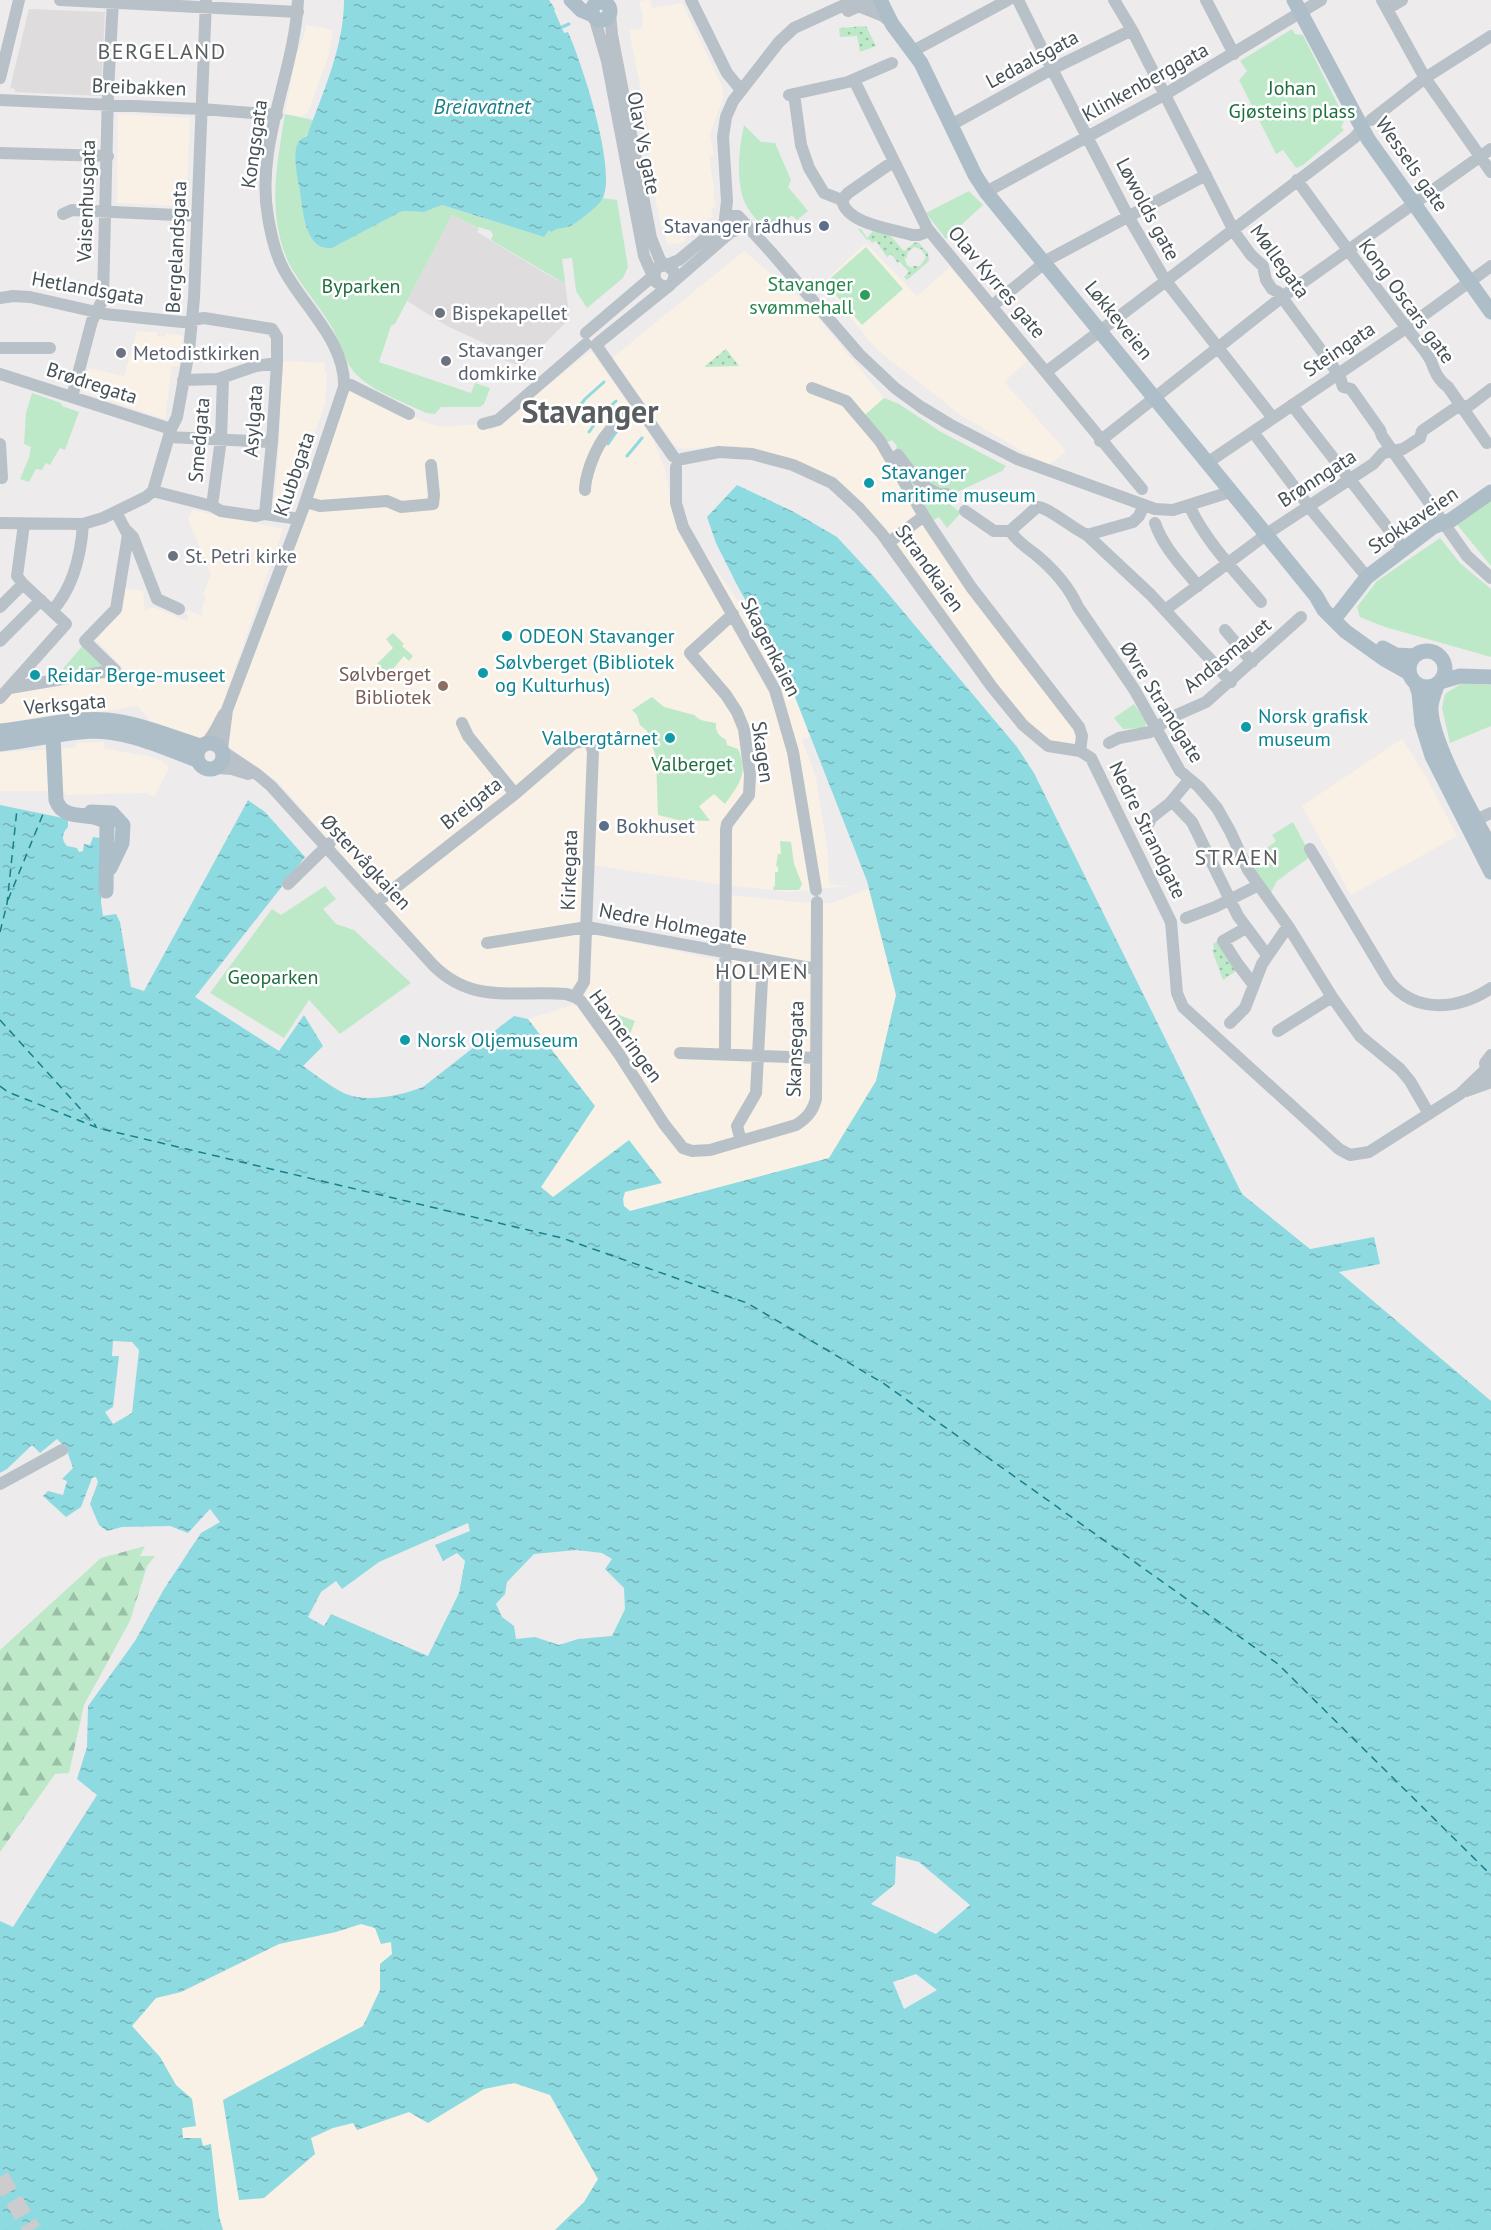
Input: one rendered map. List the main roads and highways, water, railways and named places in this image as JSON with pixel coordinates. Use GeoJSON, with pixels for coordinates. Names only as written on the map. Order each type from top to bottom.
{"type":"FeatureCollection","features":[{"type":"Feature","properties":{"kind":"main road"},"geometry":{"type":"LineString","coordinates":[[571,0],[581,10],[601,7]]}},
{"type":"Feature","properties":{"kind":"main road","name":"Løkkeveien"},"geometry":{"type":"LineString","coordinates":[[880,0],[892,24],[913,51],[975,175],[986,192],[1318,599],[1324,610],[1345,631],[1413,678]]}},
{"type":"Feature","properties":{"kind":"main road","name":"Løkkeveien"},"geometry":{"type":"LineString","coordinates":[[890,0],[909,36],[913,51]]}},
{"type":"Feature","properties":{"kind":"main road","name":"Wessels gate"},"geometry":{"type":"LineString","coordinates":[[1297,6],[1413,204],[1491,312]]}},
{"type":"Feature","properties":{"kind":"main road","name":"Stokkaveien"},"geometry":{"type":"LineString","coordinates":[[1339,614],[1367,577],[1433,527],[1450,520],[1491,492]]}},
{"type":"Feature","properties":{"kind":"main road","name":"Løkkeveien"},"geometry":{"type":"LineString","coordinates":[[1318,599],[1387,651],[1395,655],[1414,656]]}},
{"type":"Feature","properties":{"kind":"main road"},"geometry":{"type":"LineString","coordinates":[[1491,848],[1436,733],[1431,706],[1445,670],[1444,663],[1441,657],[1430,651],[1419,652],[1409,666],[1419,693],[1422,724],[1432,756],[1491,872]]}},
{"type":"Feature","properties":{"kind":"main road"},"geometry":{"type":"LineString","coordinates":[[1444,663],[1491,668]]}},
{"type":"Feature","properties":{"kind":"main road"},"geometry":{"type":"LineString","coordinates":[[1413,678],[1426,687],[1460,676],[1491,677]]}},
{"type":"Feature","properties":{"kind":"main road","name":"Verksgata"},"geometry":{"type":"LineString","coordinates":[[0,731],[75,721],[104,720],[127,723],[201,750]]}},
{"type":"Feature","properties":{"kind":"main road","name":"Verksgata"},"geometry":{"type":"LineString","coordinates":[[0,744],[93,731],[201,750]]}},
{"type":"Feature","properties":{"kind":"main road","name":"Verksgata"},"geometry":{"type":"LineString","coordinates":[[53,736],[58,805]]}},
{"type":"Feature","properties":{"kind":"main road"},"geometry":{"type":"LineString","coordinates":[[214,744],[222,750],[223,759],[217,768],[205,769],[201,750],[214,744]]}},
{"type":"Feature","properties":{"kind":"main road"},"geometry":{"type":"LineString","coordinates":[[58,805],[66,810],[112,813],[123,825],[122,843],[107,884],[108,827],[106,821],[69,814],[58,805]]}},
{"type":"Feature","properties":{"kind":"water","name":"Breiavatnet"},"geometry":{"type":"Polygon","coordinates":[[[344,0],[549,0],[564,33],[568,32],[574,47],[596,118],[606,168],[606,188],[601,201],[576,223],[551,232],[549,230],[544,237],[442,205],[424,212],[400,212],[332,248],[322,247],[315,243],[306,226],[295,155],[297,145],[307,136],[337,52],[344,0]]]}},
{"type":"Feature","properties":{"kind":"water"},"geometry":{"type":"Polygon","coordinates":[[[737,485],[794,512],[837,537],[875,578],[1017,747],[1034,773],[1242,1194],[1310,1249],[1374,1237],[1380,1264],[1339,1272],[1491,1401],[1491,2230],[555,2230],[584,2202],[598,2179],[550,2095],[514,2083],[484,2089],[428,2123],[409,2112],[357,2130],[353,2123],[333,2128],[311,2138],[315,2154],[264,2198],[239,2200],[223,2100],[363,2026],[380,1990],[380,1964],[392,1954],[391,1942],[381,1944],[375,1928],[361,1924],[336,1932],[279,1944],[181,1992],[156,1998],[132,2026],[160,2057],[176,2085],[192,2099],[196,2126],[182,2128],[183,2138],[201,2138],[203,2146],[211,2144],[219,2216],[223,2230],[0,2230],[0,1921],[13,1927],[97,1795],[77,1779],[87,1747],[88,1706],[135,1641],[164,1589],[201,1533],[220,1522],[210,1509],[188,1533],[170,1526],[122,1527],[107,1531],[99,1525],[90,1504],[98,1482],[96,1477],[92,1478],[81,1507],[66,1517],[43,1496],[48,1491],[63,1495],[67,1481],[62,1479],[73,1468],[66,1448],[57,1439],[40,1453],[32,1445],[0,1473],[0,805],[68,819],[64,841],[67,846],[77,848],[79,852],[83,851],[84,844],[90,845],[93,837],[100,838],[103,844],[101,902],[103,916],[116,914],[120,922],[131,987],[144,991],[248,800],[265,812],[305,857],[195,997],[279,1051],[304,1015],[323,1046],[303,1066],[340,1091],[364,1098],[395,1095],[423,1087],[514,1016],[528,1019],[595,1106],[541,1187],[553,1197],[629,1140],[662,1183],[625,1192],[624,1206],[630,1211],[829,1158],[876,1081],[896,995],[867,881],[786,674],[736,583],[716,543],[707,517],[737,485]],[[113,1341],[112,1356],[119,1356],[113,1407],[105,1412],[113,1424],[132,1413],[139,1350],[132,1342],[113,1341]],[[468,1523],[379,1562],[342,1589],[336,1581],[321,1592],[308,1617],[324,1626],[331,1614],[428,1656],[459,1593],[465,1561],[457,1553],[443,1561],[435,1545],[470,1531],[468,1523]],[[576,1550],[534,1554],[507,1582],[505,1594],[496,1604],[502,1617],[514,1626],[516,1639],[535,1637],[559,1645],[578,1639],[612,1636],[625,1609],[624,1588],[605,1569],[612,1559],[602,1553],[576,1550]],[[896,1856],[895,1884],[871,1904],[936,1934],[970,1905],[919,1862],[896,1856]],[[916,1974],[893,1982],[904,2009],[937,1990],[916,1974]]]}},
{"type":"Feature","properties":{"kind":"waterway"},"geometry":{"type":"LineString","coordinates":[[562,27],[569,24]]}},
{"type":"Feature","properties":{"kind":"waterway"},"geometry":{"type":"LineString","coordinates":[[569,420],[585,399],[604,382]]}},
{"type":"Feature","properties":{"kind":"waterway"},"geometry":{"type":"LineString","coordinates":[[589,432],[601,415],[616,401]]}},
{"type":"Feature","properties":{"kind":"waterway"},"geometry":{"type":"LineString","coordinates":[[608,444],[617,431]]}},
{"type":"Feature","properties":{"kind":"waterway"},"geometry":{"type":"LineString","coordinates":[[627,456],[642,438]]}},
{"type":"Feature","properties":{"kind":"tunnel"},"geometry":{"type":"LineString","coordinates":[[0,2177],[32,2230]]}},
{"type":"Feature","properties":{"kind":"place","name":"Stavanger rådhus"},"geometry":{"type":"Point","coordinates":[824,226]}},
{"type":"Feature","properties":{"kind":"place","name":"Stavanger svømmehall"},"geometry":{"type":"Point","coordinates":[865,295]}},
{"type":"Feature","properties":{"kind":"place","name":"Bispekapellet"},"geometry":{"type":"Point","coordinates":[440,313]}},
{"type":"Feature","properties":{"kind":"place","name":"Metodistkirken"},"geometry":{"type":"Point","coordinates":[121,353]}},
{"type":"Feature","properties":{"kind":"place","name":"Stavanger domkirke"},"geometry":{"type":"Point","coordinates":[446,361]}},
{"type":"Feature","properties":{"kind":"place","name":"Stavanger maritime museum"},"geometry":{"type":"Point","coordinates":[869,483]}},
{"type":"Feature","properties":{"kind":"place","name":"St. Petri kirke"},"geometry":{"type":"Point","coordinates":[173,556]}},
{"type":"Feature","properties":{"kind":"place","name":"ODEON Stavanger"},"geometry":{"type":"Point","coordinates":[507,636]}},
{"type":"Feature","properties":{"kind":"place","name":"Sølvberget (Bibliotek og Kulturhus)"},"geometry":{"type":"Point","coordinates":[483,673]}},
{"type":"Feature","properties":{"kind":"place","name":"Reidar Berge-museet"},"geometry":{"type":"Point","coordinates":[35,675]}},
{"type":"Feature","properties":{"kind":"place","name":"Sølvberget Bibliotek"},"geometry":{"type":"Point","coordinates":[443,686]}},
{"type":"Feature","properties":{"kind":"place","name":"Norsk grafisk museum"},"geometry":{"type":"Point","coordinates":[1246,727]}},
{"type":"Feature","properties":{"kind":"place","name":"Valbergtårnet"},"geometry":{"type":"Point","coordinates":[670,738]}},
{"type":"Feature","properties":{"kind":"place","name":"Bokhuset"},"geometry":{"type":"Point","coordinates":[604,826]}},
{"type":"Feature","properties":{"kind":"place","name":"Norsk Oljemuseum"},"geometry":{"type":"Point","coordinates":[405,1040]}},
{"type":"Feature","properties":{"kind":"district","name":"BERGELAND"},"geometry":{"type":"Point","coordinates":[162,51]}},
{"type":"Feature","properties":{"kind":"district","name":"Stavanger"},"geometry":{"type":"Point","coordinates":[590,411]}},
{"type":"Feature","properties":{"kind":"district","name":"STRAEN"},"geometry":{"type":"Point","coordinates":[1237,857]}},
{"type":"Feature","properties":{"kind":"district","name":"HOLMEN"},"geometry":{"type":"Point","coordinates":[762,971]}},
{"type":"Feature","properties":{"kind":"park label","name":"Johan Gjøsteins plass"},"geometry":{"type":"Point","coordinates":[1292,100]}},
{"type":"Feature","properties":{"kind":"park label","name":"Byparken"},"geometry":{"type":"Point","coordinates":[361,286]}},
{"type":"Feature","properties":{"kind":"park label","name":"Valberget"},"geometry":{"type":"Point","coordinates":[692,764]}},
{"type":"Feature","properties":{"kind":"park label","name":"Geoparken"},"geometry":{"type":"Point","coordinates":[273,977]}}]}
